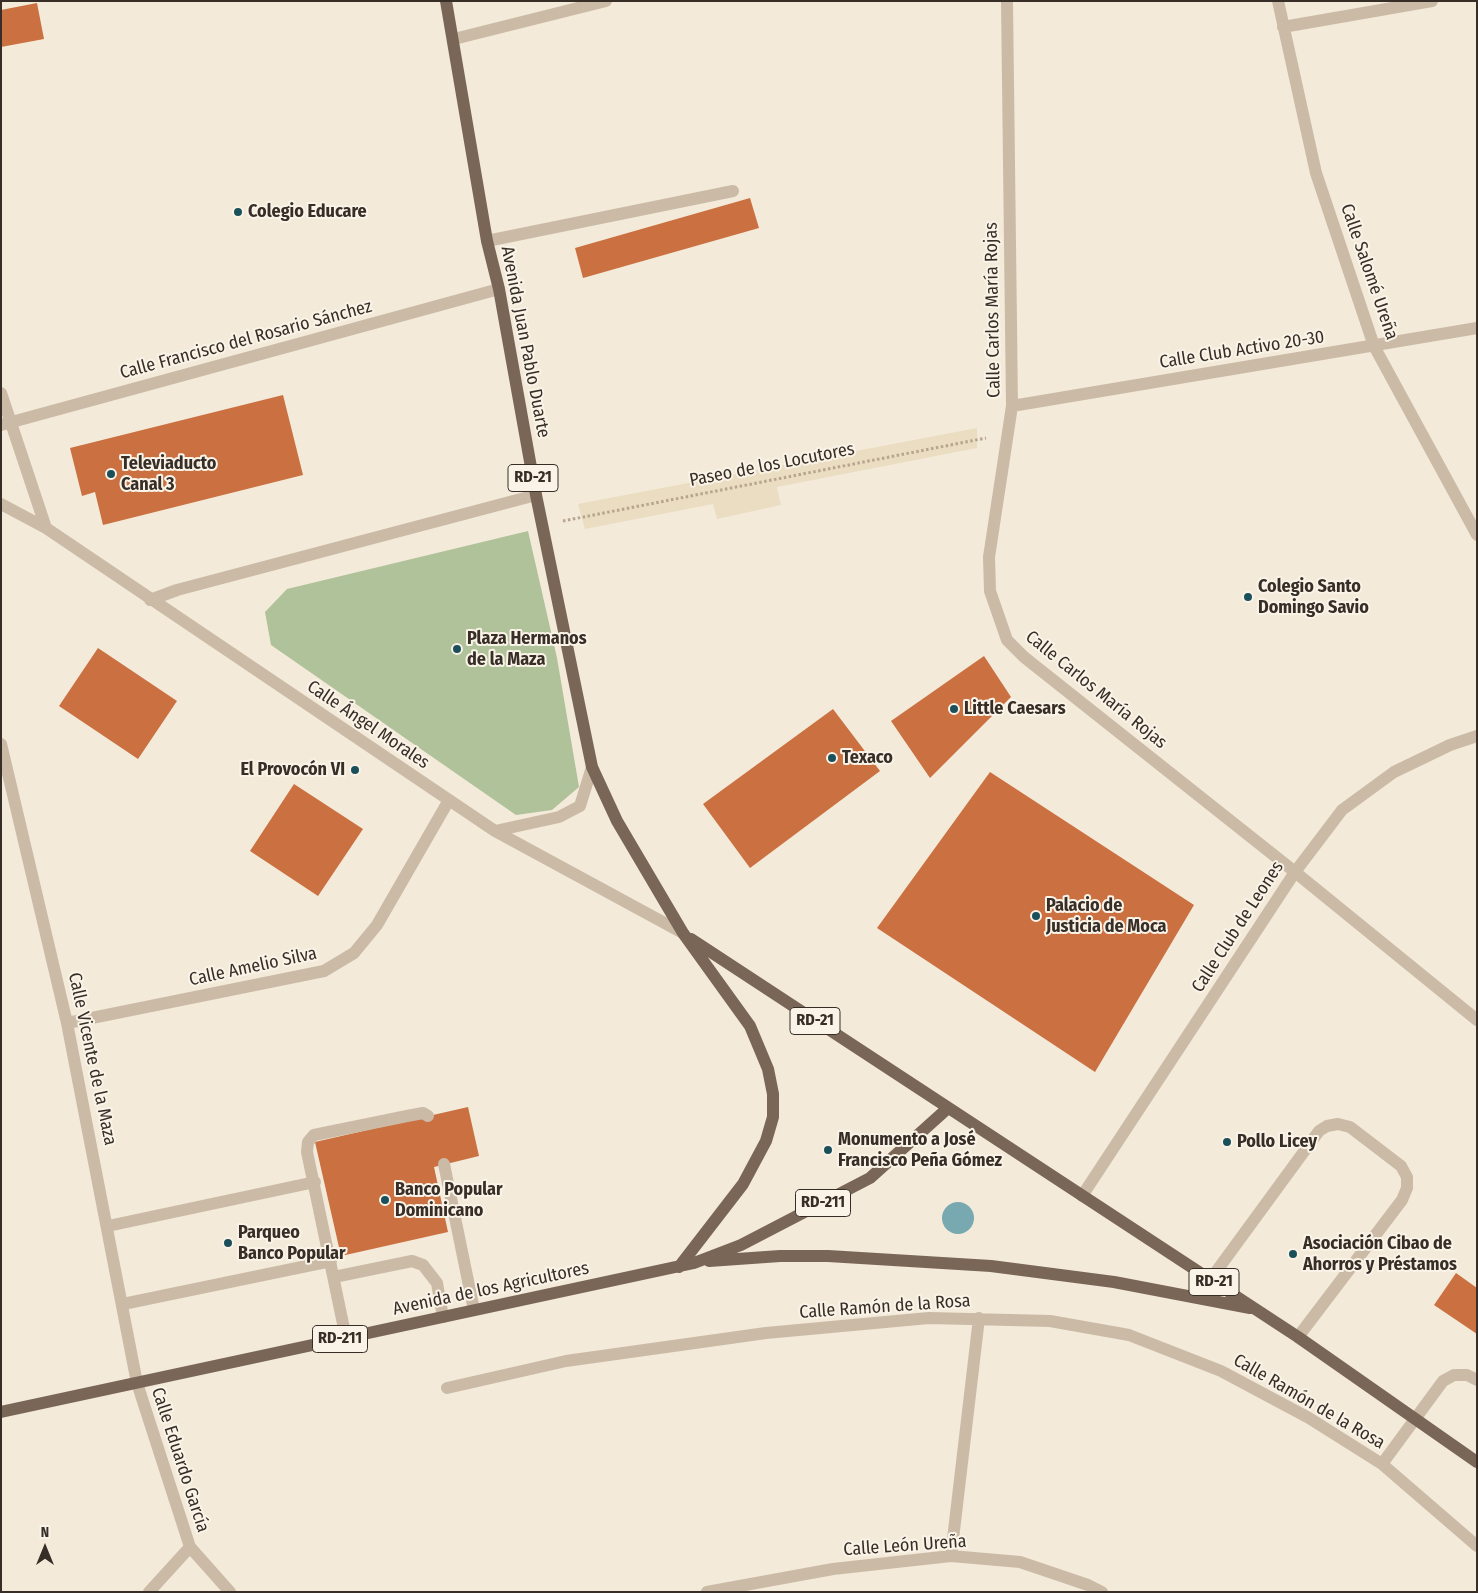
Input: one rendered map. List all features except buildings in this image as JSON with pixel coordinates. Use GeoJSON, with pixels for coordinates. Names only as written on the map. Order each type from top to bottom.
{"type":"FeatureCollection","features":[{"type":"Feature","properties":{"kind":"main road","name":"Avenida Juan Pablo Duarte"},"geometry":{"type":"LineString","coordinates":[[446,1],[488,240],[499,290],[536,495],[592,767],[617,821],[682,933],[750,1026],[768,1070],[773,1094],[773,1117],[766,1141],[743,1184],[679,1267]]}},
{"type":"Feature","properties":{"kind":"main road","name":"RD-21"},"geometry":{"type":"LineString","coordinates":[[682,933],[1298,1337],[1477,1462]]}},
{"type":"Feature","properties":{"kind":"main road","name":"Avenida de los Agricultores"},"geometry":{"type":"LineString","coordinates":[[1,1412],[679,1267],[750,1240],[870,1178],[948,1108]]}},
{"type":"Feature","properties":{"kind":"main road"},"geometry":{"type":"LineString","coordinates":[[694,1262],[780,1256],[828,1256],[991,1266],[1114,1282],[1257,1310]]}},
{"type":"Feature","properties":{"kind":"street"},"geometry":{"type":"LineString","coordinates":[[454,39],[606,1]]}},
{"type":"Feature","properties":{"kind":"street","name":"Calle Carlos María Rojas"},"geometry":{"type":"LineString","coordinates":[[1007,1],[1012,406],[989,557],[990,591],[1007,640],[1024,657],[1295,872],[1477,1020]]}},
{"type":"Feature","properties":{"kind":"street","name":"Calle Salomé Ureña"},"geometry":{"type":"LineString","coordinates":[[1278,1],[1316,173],[1374,346],[1477,535]]}},
{"type":"Feature","properties":{"kind":"street"},"geometry":{"type":"LineString","coordinates":[[1283,27],[1432,1]]}},
{"type":"Feature","properties":{"kind":"street"},"geometry":{"type":"LineString","coordinates":[[488,240],[733,191]]}},
{"type":"Feature","properties":{"kind":"street","name":"Calle Francisco del Rosario Sánchez"},"geometry":{"type":"LineString","coordinates":[[7,423],[499,290]]}},
{"type":"Feature","properties":{"kind":"street","name":"Calle Club Activo 20-30"},"geometry":{"type":"LineString","coordinates":[[1012,406],[1477,328]]}},
{"type":"Feature","properties":{"kind":"street"},"geometry":{"type":"LineString","coordinates":[[1,393],[7,423],[46,528]]}},
{"type":"Feature","properties":{"kind":"street"},"geometry":{"type":"LineString","coordinates":[[150,600],[177,590],[536,495]]}},
{"type":"Feature","properties":{"kind":"street","name":"Calle Ángel Morales"},"geometry":{"type":"LineString","coordinates":[[1,504],[46,528],[150,600],[495,831],[682,933]]}},
{"type":"Feature","properties":{"kind":"street","name":"Calle Club de Leones"},"geometry":{"type":"LineString","coordinates":[[1082,1196],[1295,872],[1342,810],[1394,772],[1450,745],[1477,736]]}},
{"type":"Feature","properties":{"kind":"street","name":"Calle Vicente de la Maza"},"geometry":{"type":"LineString","coordinates":[[1,744],[67,1023],[137,1383]]}},
{"type":"Feature","properties":{"kind":"street"},"geometry":{"type":"LineString","coordinates":[[495,831],[559,817],[580,806],[592,767]]}},
{"type":"Feature","properties":{"kind":"street","name":"Calle Amelio Silva"},"geometry":{"type":"LineString","coordinates":[[67,1023],[324,971],[354,953],[377,925],[449,800]]}},
{"type":"Feature","properties":{"kind":"street"},"geometry":{"type":"LineString","coordinates":[[346,1338],[307,1146],[314,1135],[423,1113],[428,1116]]}},
{"type":"Feature","properties":{"kind":"street"},"geometry":{"type":"LineString","coordinates":[[1210,1280],[1320,1131],[1327,1126],[1338,1124],[1350,1127],[1401,1166],[1407,1177],[1407,1188],[1402,1200],[1298,1337]]}},
{"type":"Feature","properties":{"kind":"street"},"geometry":{"type":"LineString","coordinates":[[444,1164],[474,1310]]}},
{"type":"Feature","properties":{"kind":"street"},"geometry":{"type":"LineString","coordinates":[[108,1226],[315,1182]]}},
{"type":"Feature","properties":{"kind":"street"},"geometry":{"type":"LineString","coordinates":[[123,1304],[331,1261]]}},
{"type":"Feature","properties":{"kind":"street"},"geometry":{"type":"LineString","coordinates":[[334,1277],[412,1262],[423,1265],[437,1283],[442,1317]]}},
{"type":"Feature","properties":{"kind":"street","name":"Calle Ramón de la Rosa"},"geometry":{"type":"LineString","coordinates":[[448,1388],[566,1361],[766,1333],[929,1318],[1050,1321],[1129,1335],[1221,1371],[1309,1418],[1382,1464],[1477,1546]]}},
{"type":"Feature","properties":{"kind":"street"},"geometry":{"type":"LineString","coordinates":[[951,1556],[979,1318]]}},
{"type":"Feature","properties":{"kind":"street"},"geometry":{"type":"LineString","coordinates":[[1382,1464],[1443,1381],[1454,1375],[1467,1375],[1477,1380]]}},
{"type":"Feature","properties":{"kind":"street","name":"Calle Eduardo García"},"geometry":{"type":"LineString","coordinates":[[137,1383],[190,1547],[230,1592]]}},
{"type":"Feature","properties":{"kind":"street"},"geometry":{"type":"LineString","coordinates":[[149,1592],[190,1547]]}},
{"type":"Feature","properties":{"kind":"street","name":"Calle León Ureña"},"geometry":{"type":"LineString","coordinates":[[707,1592],[833,1569],[951,1556],[1020,1562],[1088,1585],[1102,1592]]}},
{"type":"Feature","properties":{"kind":"path","name":"Paseo de los Locutores"},"geometry":{"type":"LineString","coordinates":[[543,526],[581,516],[1008,434]]}},
{"type":"Feature","properties":{"kind":"green space"},"geometry":{"type":"Polygon","coordinates":[[[528,531],[557,658],[579,787],[552,810],[516,815],[271,645],[265,612],[287,589],[528,531]]]}},
{"type":"Feature","properties":{"kind":"shaded area"},"geometry":{"type":"Polygon","coordinates":[[[977,428],[977,448],[777,487],[781,505],[717,519],[713,504],[585,529],[578,504],[977,428]]]}},
{"type":"Feature","properties":{"kind":"water"},"geometry":{"type":"Polygon","coordinates":[[[958,1202],[970,1206],[974,1218],[970,1230],[958,1234],[946,1230],[942,1218],[946,1206],[958,1202]]]}},
{"type":"Feature","properties":{"kind":"place","name":"Colegio Educare"},"geometry":{"type":"Point","coordinates":[238,212]}},
{"type":"Feature","properties":{"kind":"place","name":"Televiaducto Canal 3"},"geometry":{"type":"Point","coordinates":[111,474]}},
{"type":"Feature","properties":{"kind":"place","name":"Colegio Santo Domingo Savio"},"geometry":{"type":"Point","coordinates":[1248,597]}},
{"type":"Feature","properties":{"kind":"place","name":"Plaza Hermanos de la Maza"},"geometry":{"type":"Point","coordinates":[457,649]}},
{"type":"Feature","properties":{"kind":"place","name":"Little Caesars"},"geometry":{"type":"Point","coordinates":[954,709]}},
{"type":"Feature","properties":{"kind":"place","name":"Texaco"},"geometry":{"type":"Point","coordinates":[832,758]}},
{"type":"Feature","properties":{"kind":"place","name":"El Provocón VI"},"geometry":{"type":"Point","coordinates":[355,770]}},
{"type":"Feature","properties":{"kind":"place","name":"Palacio de Justicia de Moca"},"geometry":{"type":"Point","coordinates":[1036,916]}},
{"type":"Feature","properties":{"kind":"place","name":"Pollo Licey"},"geometry":{"type":"Point","coordinates":[1227,1142]}},
{"type":"Feature","properties":{"kind":"place","name":"Monumento a José Francisco Peña Gómez"},"geometry":{"type":"Point","coordinates":[828,1150]}},
{"type":"Feature","properties":{"kind":"place","name":"Banco Popular Dominicano"},"geometry":{"type":"Point","coordinates":[385,1200]}},
{"type":"Feature","properties":{"kind":"place","name":"Parqueo Banco Popular"},"geometry":{"type":"Point","coordinates":[228,1243]}},
{"type":"Feature","properties":{"kind":"place","name":"Asociación Cibao de Ahorros y Préstamos"},"geometry":{"type":"Point","coordinates":[1293,1254]}}]}
